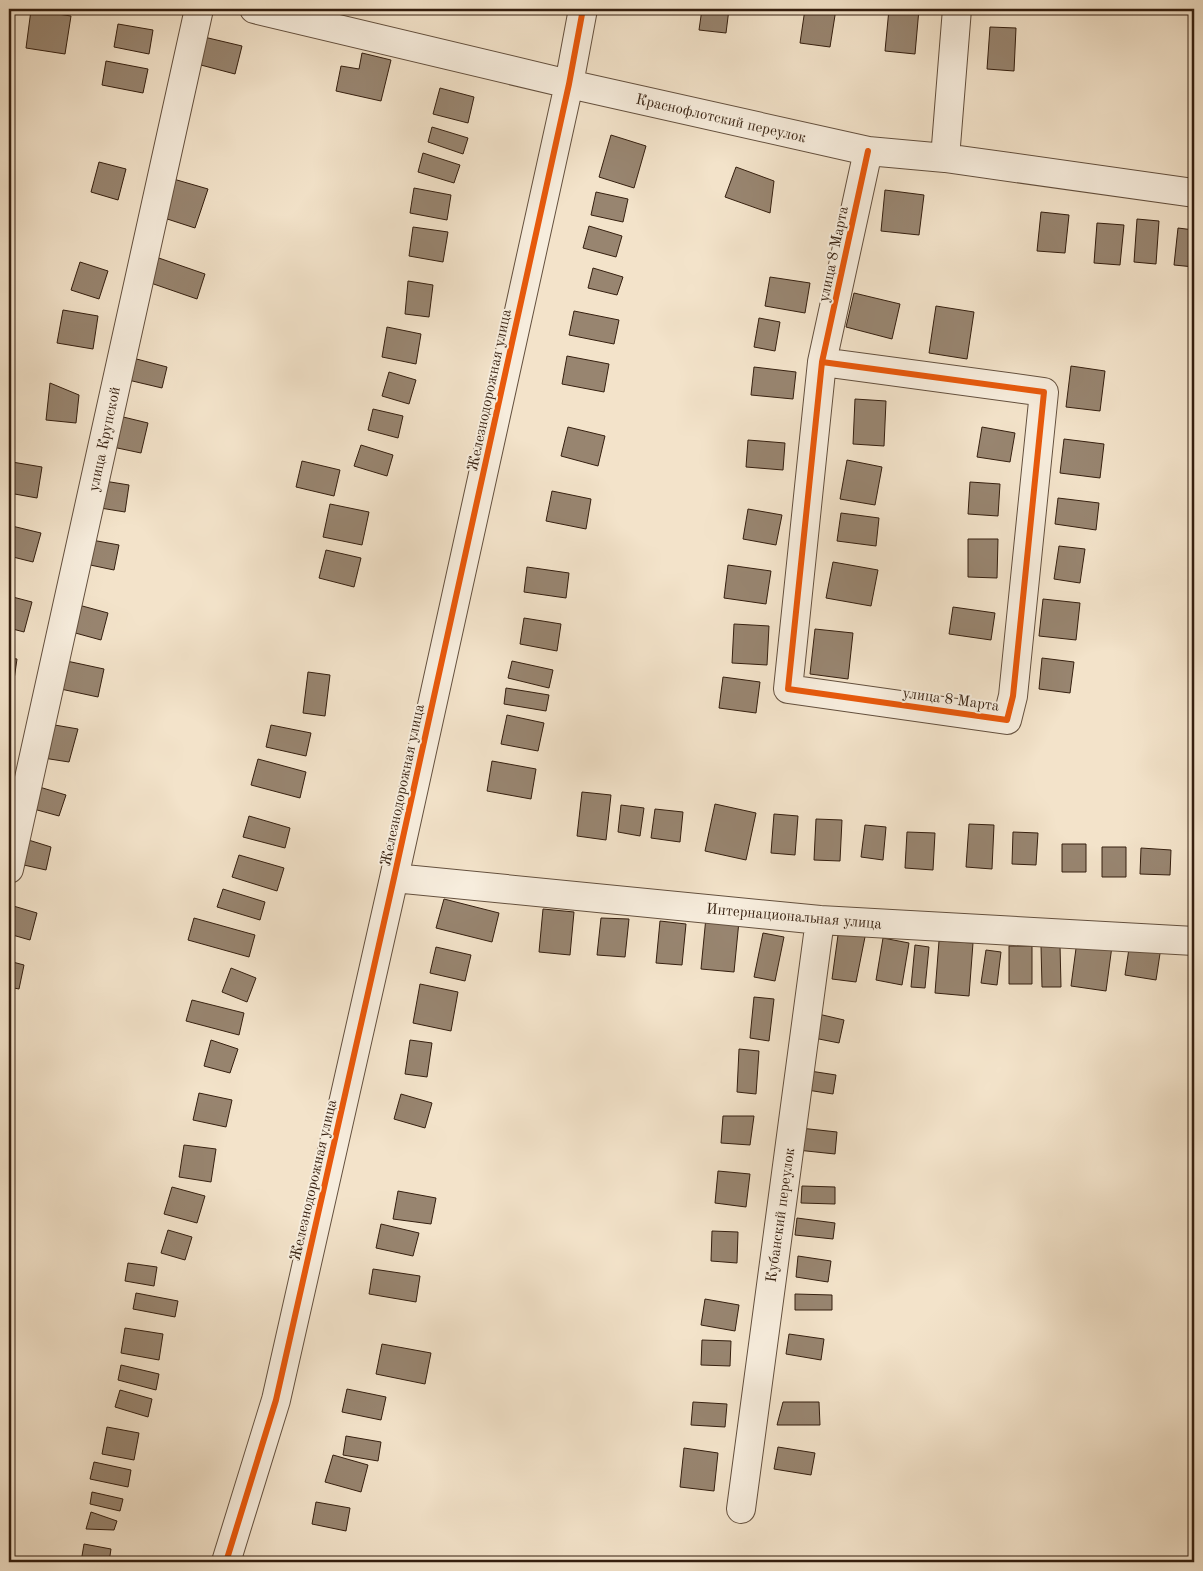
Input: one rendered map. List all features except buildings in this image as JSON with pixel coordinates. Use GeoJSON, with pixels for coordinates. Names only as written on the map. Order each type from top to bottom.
{"type":"FeatureCollection","features":[{"type":"Feature","properties":{"kind":"street","name":"улица Крупской"},"geometry":{"type":"LineString","coordinates":[[9,869],[199,9]]}},
{"type":"Feature","properties":{"kind":"street","name":"Краснофлотский переулок"},"geometry":{"type":"LineString","coordinates":[[254,9],[569,84],[868,151],[945,158],[1194,193]]}},
{"type":"Feature","properties":{"kind":"street","name":"Железнодорожная улица"},"geometry":{"type":"LineString","coordinates":[[226,1562],[276,1400],[394,878],[569,84],[583,9]]}},
{"type":"Feature","properties":{"kind":"street"},"geometry":{"type":"LineString","coordinates":[[945,158],[957,9]]}},
{"type":"Feature","properties":{"kind":"street","name":"улица 8 Марта"},"geometry":{"type":"LineString","coordinates":[[822,362],[1044,392],[1013,696],[1007,720],[788,689],[822,362],[868,151]]}},
{"type":"Feature","properties":{"kind":"street","name":"Интернациональная улица"},"geometry":{"type":"LineString","coordinates":[[394,878],[820,920],[1194,941]]}},
{"type":"Feature","properties":{"kind":"street","name":"Кубанский переулок"},"geometry":{"type":"LineString","coordinates":[[741,1509],[820,920]]}},
{"type":"Feature","properties":{"kind":"cycle path"},"geometry":{"type":"LineString","coordinates":[[226,1562],[276,1400],[394,878],[569,84],[583,9]]}},
{"type":"Feature","properties":{"kind":"cycle path"},"geometry":{"type":"LineString","coordinates":[[822,362],[1044,392],[1013,696],[1007,720],[788,689],[822,362],[868,151]]}}]}
